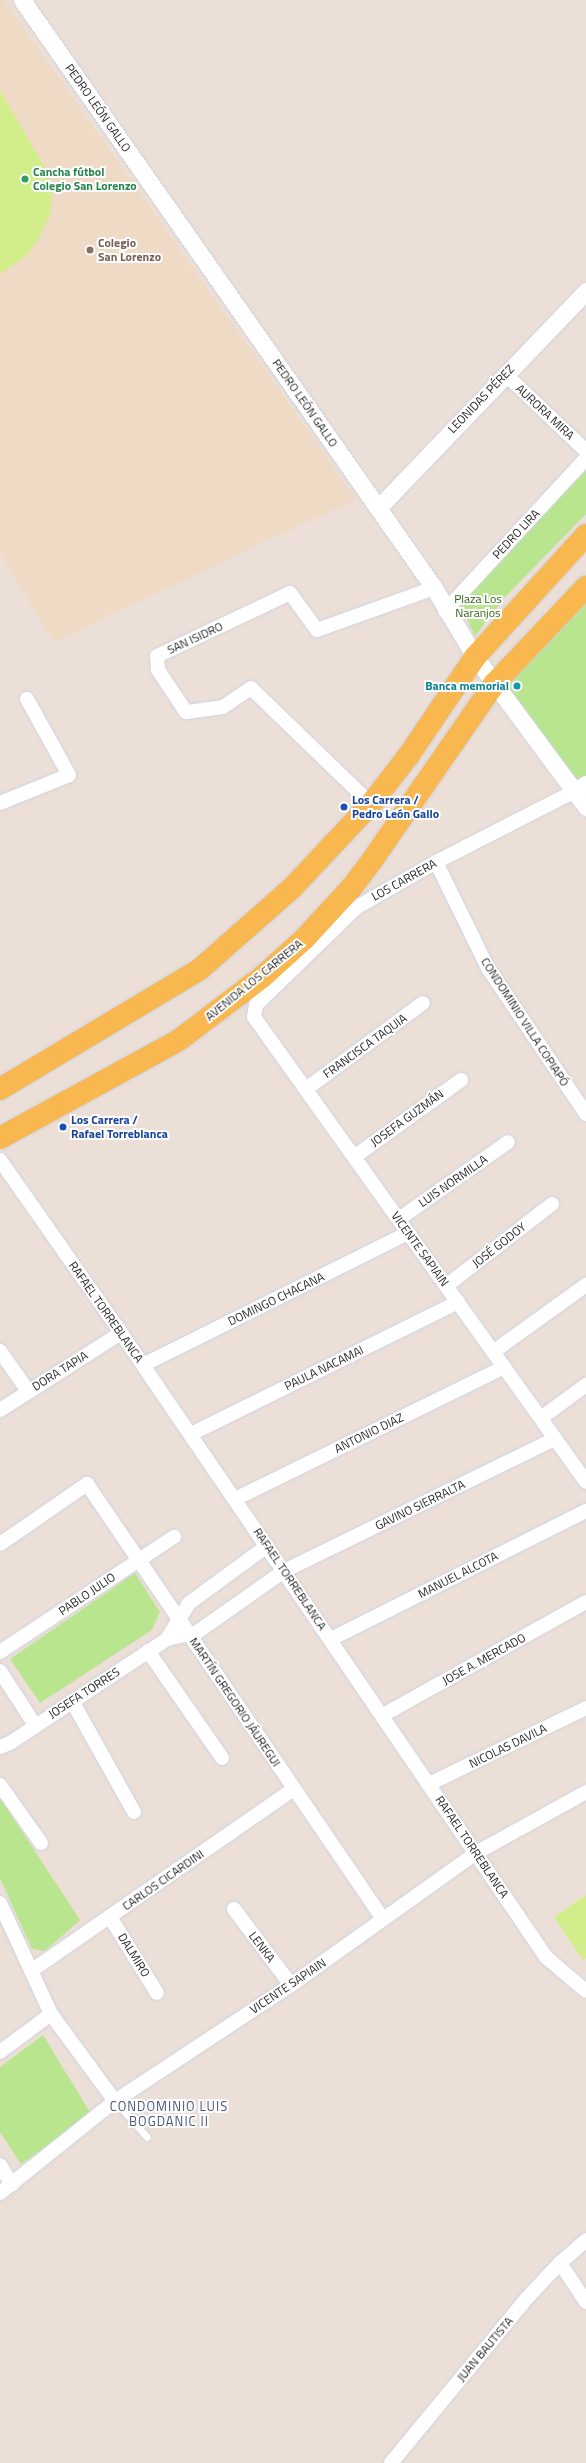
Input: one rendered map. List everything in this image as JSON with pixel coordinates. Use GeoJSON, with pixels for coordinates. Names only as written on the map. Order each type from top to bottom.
{"type":"FeatureCollection","features":[{"type":"Feature","properties":{"kind":"main road"},"geometry":{"type":"LineString","coordinates":[[0,1089],[199,970],[292,888],[371,804],[409,755],[475,657],[586,535]]}},
{"type":"Feature","properties":{"kind":"main road","name":"AVENIDA LOS CARRERA"},"geometry":{"type":"LineString","coordinates":[[0,1138],[179,1040],[284,958],[329,913],[369,865],[494,684],[586,587]]}},
{"type":"Feature","properties":{"kind":"street","name":"PEDRO LEÓN GALLO"},"geometry":{"type":"LineString","coordinates":[[22,0],[434,588],[445,611],[494,684],[580,787],[586,807]]}},
{"type":"Feature","properties":{"kind":"street","name":"LEONIDAS PÉREZ"},"geometry":{"type":"LineString","coordinates":[[378,508],[586,291]]}},
{"type":"Feature","properties":{"kind":"street","name":"AURORA MIRA"},"geometry":{"type":"LineString","coordinates":[[505,374],[586,451]]}},
{"type":"Feature","properties":{"kind":"street","name":"PEDRO LIRA"},"geometry":{"type":"LineString","coordinates":[[445,611],[586,458]]}},
{"type":"Feature","properties":{"kind":"street","name":"SAN ISIDRO"},"geometry":{"type":"LineString","coordinates":[[371,804],[250,688],[223,707],[186,712],[158,670],[157,656],[290,593],[317,630],[434,588]]}},
{"type":"Feature","properties":{"kind":"street"},"geometry":{"type":"LineString","coordinates":[[0,803],[69,775],[26,699]]}},
{"type":"Feature","properties":{"kind":"street","name":"LOS CARRERA"},"geometry":{"type":"LineString","coordinates":[[254,1017],[256,1005],[357,906],[436,862],[580,787]]}},
{"type":"Feature","properties":{"kind":"street","name":"CONDOMINIO VILLA COPIAPÓ"},"geometry":{"type":"LineString","coordinates":[[436,862],[488,968],[586,1114]]}},
{"type":"Feature","properties":{"kind":"street","name":"FRANCISCA TAQUIA"},"geometry":{"type":"LineString","coordinates":[[306,1089],[423,1004]]}},
{"type":"Feature","properties":{"kind":"street","name":"VICENTE SAPIAIN"},"geometry":{"type":"LineString","coordinates":[[254,1017],[586,1482]]}},
{"type":"Feature","properties":{"kind":"street","name":"JOSEFA GUZMÁN"},"geometry":{"type":"LineString","coordinates":[[354,1157],[460,1080]]}},
{"type":"Feature","properties":{"kind":"street","name":"LUIS NORMILLA"},"geometry":{"type":"LineString","coordinates":[[399,1219],[508,1142]]}},
{"type":"Feature","properties":{"kind":"street","name":"RAFAEL TORREBLANCA"},"geometry":{"type":"LineString","coordinates":[[0,1160],[122,1332],[546,1958],[586,1991]]}},
{"type":"Feature","properties":{"kind":"street","name":"JOSÉ GODOY"},"geometry":{"type":"LineString","coordinates":[[446,1286],[552,1204]]}},
{"type":"Feature","properties":{"kind":"street","name":"DOMINGO CHACANA"},"geometry":{"type":"LineString","coordinates":[[143,1364],[408,1232]]}},
{"type":"Feature","properties":{"kind":"street"},"geometry":{"type":"LineString","coordinates":[[493,1352],[586,1285]]}},
{"type":"Feature","properties":{"kind":"street","name":"PAULA NACAMAI"},"geometry":{"type":"LineString","coordinates":[[191,1434],[458,1302]]}},
{"type":"Feature","properties":{"kind":"street","name":"DORA TAPIA"},"geometry":{"type":"LineString","coordinates":[[0,1410],[122,1332]]}},
{"type":"Feature","properties":{"kind":"street"},"geometry":{"type":"LineString","coordinates":[[0,1351],[28,1391]]}},
{"type":"Feature","properties":{"kind":"street","name":"ANTONIO DIAZ"},"geometry":{"type":"LineString","coordinates":[[235,1499],[504,1367]]}},
{"type":"Feature","properties":{"kind":"street"},"geometry":{"type":"LineString","coordinates":[[541,1418],[586,1385]]}},
{"type":"Feature","properties":{"kind":"street","name":"GAVINO SIERRALTA"},"geometry":{"type":"LineString","coordinates":[[284,1571],[555,1439]]}},
{"type":"Feature","properties":{"kind":"street","name":"MARTÍN GREGORIO JÁUREGUI"},"geometry":{"type":"LineString","coordinates":[[0,1544],[87,1484],[178,1620],[383,1919]]}},
{"type":"Feature","properties":{"kind":"street","name":"MANUEL ALCOTA"},"geometry":{"type":"LineString","coordinates":[[331,1639],[586,1511]]}},
{"type":"Feature","properties":{"kind":"street","name":"PABLO JULIO"},"geometry":{"type":"LineString","coordinates":[[0,1652],[138,1560],[174,1538]]}},
{"type":"Feature","properties":{"kind":"street","name":"JOSEFA TORRES"},"geometry":{"type":"LineString","coordinates":[[167,1639],[189,1603],[267,1546]]}},
{"type":"Feature","properties":{"kind":"street","name":"JOSEFA TORRES"},"geometry":{"type":"LineString","coordinates":[[0,1747],[167,1639],[196,1633],[284,1571]]}},
{"type":"Feature","properties":{"kind":"street","name":"JOSE A. MERCADO"},"geometry":{"type":"LineString","coordinates":[[382,1715],[586,1602]]}},
{"type":"Feature","properties":{"kind":"street"},"geometry":{"type":"LineString","coordinates":[[148,1651],[222,1758]]}},
{"type":"Feature","properties":{"kind":"street"},"geometry":{"type":"LineString","coordinates":[[0,1671],[36,1725]]}},
{"type":"Feature","properties":{"kind":"street"},"geometry":{"type":"LineString","coordinates":[[72,1701],[134,1812]]}},
{"type":"Feature","properties":{"kind":"street","name":"NICOLAS DAVILA"},"geometry":{"type":"LineString","coordinates":[[429,1784],[586,1708]]}},
{"type":"Feature","properties":{"kind":"street"},"geometry":{"type":"LineString","coordinates":[[0,1785],[42,1843]]}},
{"type":"Feature","properties":{"kind":"street","name":"CARLOS CICARDINI"},"geometry":{"type":"LineString","coordinates":[[32,1972],[294,1788]]}},
{"type":"Feature","properties":{"kind":"street","name":"VICENTE SAPIAIN"},"geometry":{"type":"LineString","coordinates":[[0,2193],[12,2185],[115,2101],[291,1985],[476,1853],[586,1792]]}},
{"type":"Feature","properties":{"kind":"street"},"geometry":{"type":"LineString","coordinates":[[0,1903],[51,2014],[115,2101]]}},
{"type":"Feature","properties":{"kind":"street","name":"LENKA"},"geometry":{"type":"LineString","coordinates":[[234,1908],[291,1985]]}},
{"type":"Feature","properties":{"kind":"street","name":"DALMIRO"},"geometry":{"type":"LineString","coordinates":[[110,1917],[157,1993]]}},
{"type":"Feature","properties":{"kind":"street"},"geometry":{"type":"LineString","coordinates":[[0,2052],[51,2014]]}},
{"type":"Feature","properties":{"kind":"street"},"geometry":{"type":"LineString","coordinates":[[0,2165],[12,2185]]}},
{"type":"Feature","properties":{"kind":"street","name":"JUAN BAUTISTA"},"geometry":{"type":"LineString","coordinates":[[391,2463],[527,2298],[560,2263],[586,2240]]}},
{"type":"Feature","properties":{"kind":"street"},"geometry":{"type":"LineString","coordinates":[[560,2263],[586,2302]]}},
{"type":"Feature","properties":{"kind":"lane"},"geometry":{"type":"LineString","coordinates":[[115,2101],[147,2137]]}},
{"type":"Feature","properties":{"kind":"shaded area","name":"Colegio San Lorenzo"},"geometry":{"type":"Polygon","coordinates":[[[0,0],[4,0],[356,499],[54,642],[0,553],[0,0]]]}},
{"type":"Feature","properties":{"kind":"green space","name":"Cancha fútbol Colegio San Lorenzo"},"geometry":{"type":"Polygon","coordinates":[[[0,91],[49,174],[52,191],[51,212],[37,241],[26,256],[0,274],[0,91]]]}},
{"type":"Feature","properties":{"kind":"green space","name":"Plaza Los Naranjos"},"geometry":{"type":"Polygon","coordinates":[[[586,471],[586,514],[505,597],[475,636],[459,602],[586,471]]]}},
{"type":"Feature","properties":{"kind":"green space"},"geometry":{"type":"Polygon","coordinates":[[[586,593],[586,777],[579,782],[500,685],[586,593]]]}},
{"type":"Feature","properties":{"kind":"green space"},"geometry":{"type":"Polygon","coordinates":[[[135,1573],[160,1612],[152,1630],[40,1703],[10,1659],[135,1573]]]}},
{"type":"Feature","properties":{"kind":"green space"},"geometry":{"type":"Polygon","coordinates":[[[0,1798],[80,1920],[45,1951],[32,1949],[0,1878],[0,1798]]]}},
{"type":"Feature","properties":{"kind":"green space"},"geometry":{"type":"Polygon","coordinates":[[[586,1895],[586,1958],[583,1960],[554,1917],[586,1895]]]}},
{"type":"Feature","properties":{"kind":"green space"},"geometry":{"type":"Polygon","coordinates":[[[43,2035],[91,2114],[21,2164],[0,2132],[0,2067],[43,2035]]]}},
{"type":"Feature","properties":{"kind":"place","name":"Cancha fútbol Colegio San Lorenzo"},"geometry":{"type":"Point","coordinates":[25,179]}},
{"type":"Feature","properties":{"kind":"place","name":"Colegio San Lorenzo"},"geometry":{"type":"Point","coordinates":[90,250]}},
{"type":"Feature","properties":{"kind":"place","name":"Banca memorial"},"geometry":{"type":"Point","coordinates":[517,686]}},
{"type":"Feature","properties":{"kind":"place","name":"Los Carrera / Pedro León Gallo"},"geometry":{"type":"Point","coordinates":[344,807]}},
{"type":"Feature","properties":{"kind":"place","name":"Los Carrera / Rafael Torreblanca"},"geometry":{"type":"Point","coordinates":[63,1127]}},
{"type":"Feature","properties":{"kind":"district","name":"CONDOMINIO LUIS BOGDANIC II"},"geometry":{"type":"Point","coordinates":[169,2114]}}]}
